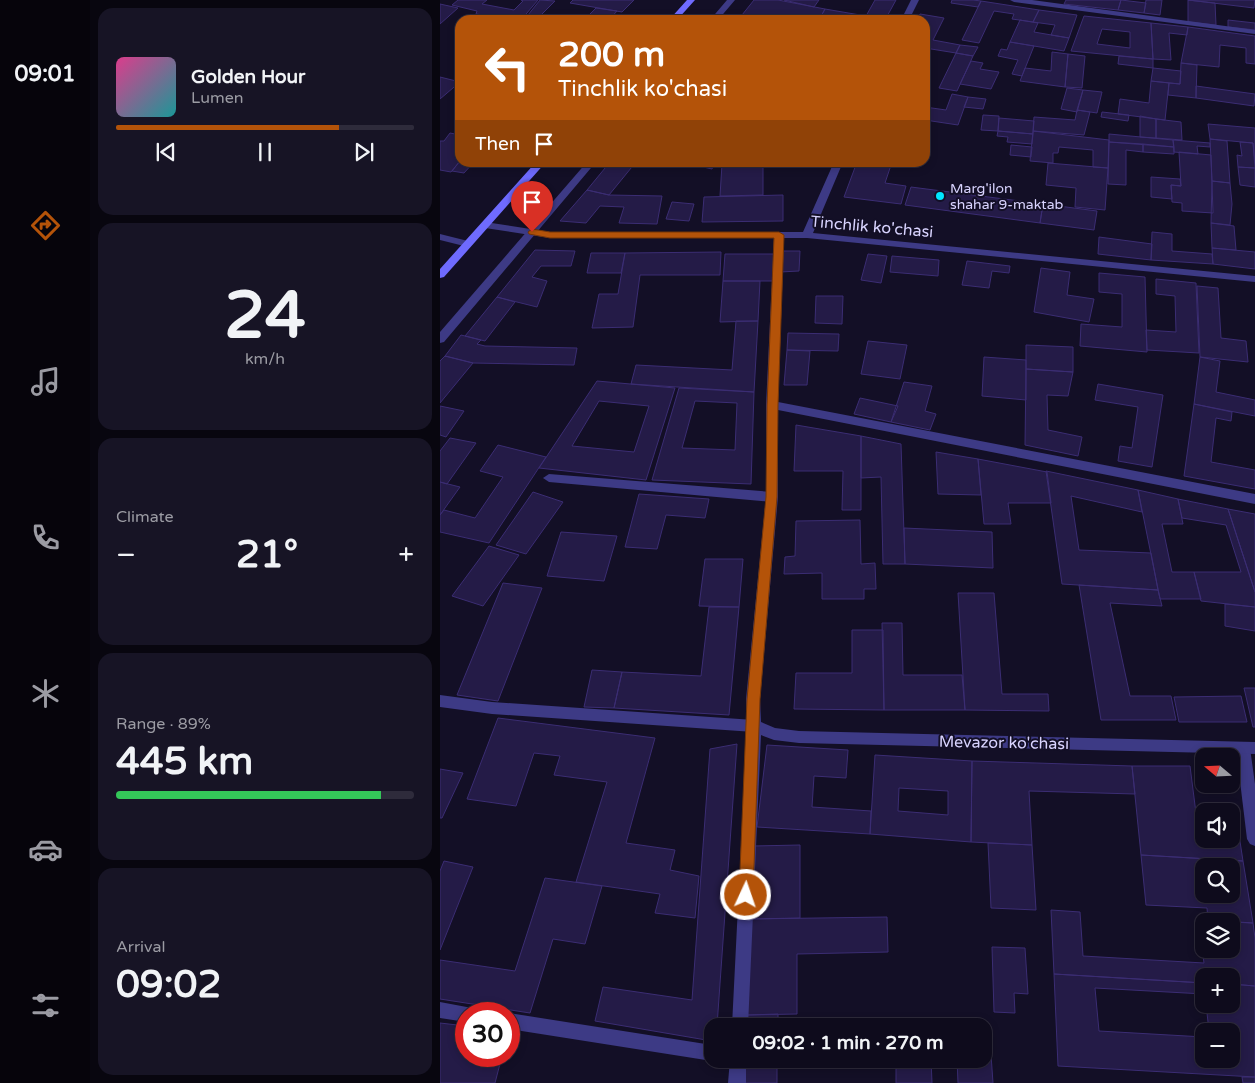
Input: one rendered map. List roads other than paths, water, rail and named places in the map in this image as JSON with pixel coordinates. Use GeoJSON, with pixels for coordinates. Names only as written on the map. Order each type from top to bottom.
{"type":"FeatureCollection","features":[{"type":"Feature","properties":{"kind":"main road"},"geometry":{"type":"LineString","coordinates":[[677,15],[691,0]]}},
{"type":"Feature","properties":{"kind":"main road"},"geometry":{"type":"LineString","coordinates":[[440,274],[537,167]]}},
{"type":"Feature","properties":{"kind":"street"},"geometry":{"type":"LineString","coordinates":[[718,15],[731,0]]}},
{"type":"Feature","properties":{"kind":"street"},"geometry":{"type":"LineString","coordinates":[[908,15],[915,0]]}},
{"type":"Feature","properties":{"kind":"street"},"geometry":{"type":"LineString","coordinates":[[1014,0],[1255,32]]}},
{"type":"Feature","properties":{"kind":"street"},"geometry":{"type":"LineString","coordinates":[[440,339],[588,167]]}},
{"type":"Feature","properties":{"kind":"street"},"geometry":{"type":"LineString","coordinates":[[807,235],[837,167]]}},
{"type":"Feature","properties":{"kind":"street","name":"Tinchlik ko'chasi"},"geometry":{"type":"LineString","coordinates":[[485,225],[550,235],[807,235],[1255,279]]}},
{"type":"Feature","properties":{"kind":"street"},"geometry":{"type":"LineString","coordinates":[[740,1018],[754,726],[753,699],[772,497],[772,405],[779,235]]}},
{"type":"Feature","properties":{"kind":"street"},"geometry":{"type":"LineString","coordinates":[[440,237],[468,244]]}},
{"type":"Feature","properties":{"kind":"street"},"geometry":{"type":"LineString","coordinates":[[772,405],[1255,499]]}},
{"type":"Feature","properties":{"kind":"street"},"geometry":{"type":"LineString","coordinates":[[549,478],[772,497]]}},
{"type":"Feature","properties":{"kind":"street","name":"Mevazor ko'chasi"},"geometry":{"type":"LineString","coordinates":[[440,700],[492,708],[754,726],[774,734],[799,737],[1249,748]]}},
{"type":"Feature","properties":{"kind":"street"},"geometry":{"type":"LineString","coordinates":[[1249,748],[1255,839]]}},
{"type":"Feature","properties":{"kind":"street"},"geometry":{"type":"LineString","coordinates":[[440,1010],[455,1012]]}},
{"type":"Feature","properties":{"kind":"street"},"geometry":{"type":"LineString","coordinates":[[520,1023],[704,1052]]}},
{"type":"Feature","properties":{"kind":"street"},"geometry":{"type":"LineString","coordinates":[[737,1083],[738,1068]]}},
{"type":"Feature","properties":{"kind":"place","name":"Marg'ilon shahar 9-maktab"},"geometry":{"type":"Point","coordinates":[940,196]}}]}
